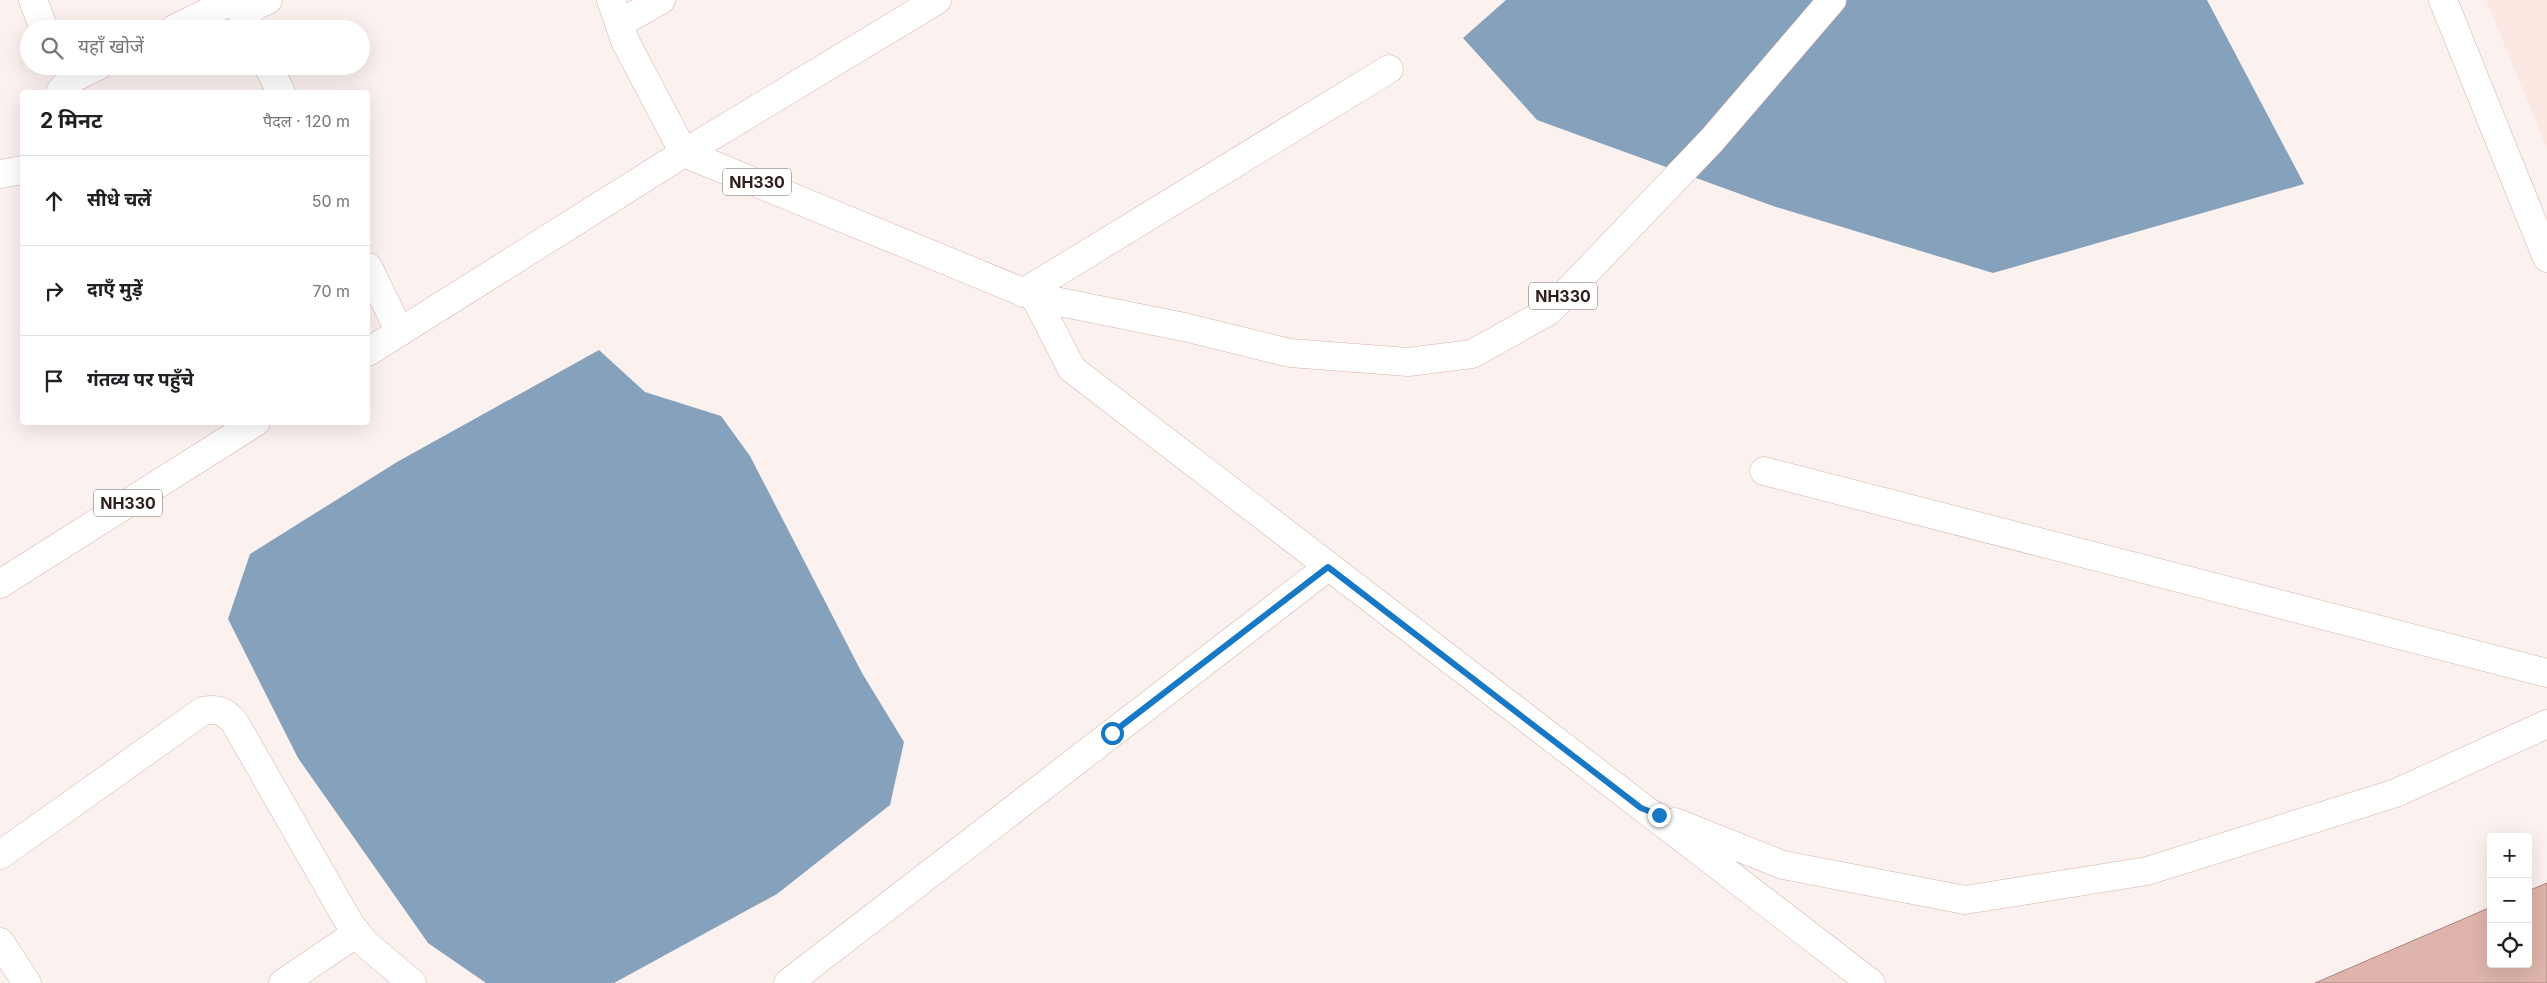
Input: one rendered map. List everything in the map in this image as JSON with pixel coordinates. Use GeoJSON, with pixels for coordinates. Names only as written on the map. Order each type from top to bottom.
{"type":"FeatureCollection","features":[{"type":"Feature","properties":{"kind":"main road"},"geometry":{"type":"LineString","coordinates":[[33,0],[41,20]]}},
{"type":"Feature","properties":{"kind":"main road"},"geometry":{"type":"LineString","coordinates":[[205,20],[268,0]]}},
{"type":"Feature","properties":{"kind":"main road"},"geometry":{"type":"LineString","coordinates":[[661,0],[616,12],[626,41],[684,154]]}},
{"type":"Feature","properties":{"kind":"main road"},"geometry":{"type":"LineString","coordinates":[[370,351],[684,154],[937,0]]}},
{"type":"Feature","properties":{"kind":"main road","name":"NH330"},"geometry":{"type":"LineString","coordinates":[[684,154],[1029,295],[1184,327],[1290,353],[1408,362],[1472,354],[1549,311],[1712,140],[1832,0]]}},
{"type":"Feature","properties":{"kind":"main road"},"geometry":{"type":"LineString","coordinates":[[2443,0],[2547,258]]}},
{"type":"Feature","properties":{"kind":"main road"},"geometry":{"type":"LineString","coordinates":[[1389,69],[1029,295],[1072,369],[1641,808],[1872,983]]}},
{"type":"Feature","properties":{"kind":"main road"},"geometry":{"type":"LineString","coordinates":[[62,81],[76,75]]}},
{"type":"Feature","properties":{"kind":"main road"},"geometry":{"type":"LineString","coordinates":[[272,75],[280,90]]}},
{"type":"Feature","properties":{"kind":"main road"},"geometry":{"type":"LineString","coordinates":[[0,174],[20,170]]}},
{"type":"Feature","properties":{"kind":"main road"},"geometry":{"type":"LineString","coordinates":[[370,271],[400,332]]}},
{"type":"Feature","properties":{"kind":"main road","name":"NH330"},"geometry":{"type":"LineString","coordinates":[[0,584],[251,425]]}},
{"type":"Feature","properties":{"kind":"main road"},"geometry":{"type":"LineString","coordinates":[[1764,471],[2547,673]]}},
{"type":"Feature","properties":{"kind":"main road"},"geometry":{"type":"LineString","coordinates":[[788,983],[1328,567]]}},
{"type":"Feature","properties":{"kind":"main road"},"geometry":{"type":"LineString","coordinates":[[0,855],[203,711],[215,709],[227,713],[235,723],[339,907],[357,933],[365,943],[412,983]]}},
{"type":"Feature","properties":{"kind":"main road"},"geometry":{"type":"LineString","coordinates":[[1641,808],[1783,865],[1964,900],[2147,871],[2396,793],[2547,724]]}},
{"type":"Feature","properties":{"kind":"main road"},"geometry":{"type":"LineString","coordinates":[[282,983],[357,933]]}},
{"type":"Feature","properties":{"kind":"main road"},"geometry":{"type":"LineString","coordinates":[[0,942],[27,983]]}},
{"type":"Feature","properties":{"kind":"shaded area"},"geometry":{"type":"Polygon","coordinates":[[[2486,0],[2547,0],[2547,149],[2486,0]]]}},
{"type":"Feature","properties":{"kind":"water"},"geometry":{"type":"Polygon","coordinates":[[[1506,0],[2207,0],[2304,184],[1993,273],[1773,206],[1537,120],[1463,38],[1506,0]]]}},
{"type":"Feature","properties":{"kind":"water"},"geometry":{"type":"Polygon","coordinates":[[[599,350],[645,392],[721,416],[750,456],[862,673],[904,742],[890,805],[777,894],[614,983],[486,983],[428,943],[298,758],[228,619],[250,554],[397,462],[599,350]]]}},
{"type":"Feature","properties":{"kind":"building"},"geometry":{"type":"Polygon","coordinates":[[[2547,883],[2547,983],[2315,983],[2487,909],[2487,968],[2532,968],[2532,889],[2547,883]]]}},
{"type":"Feature","properties":{"kind":"route"},"geometry":{"type":"LineString","coordinates":[[1112,733],[1328,567],[1641,808],[1659,815]]}}]}
